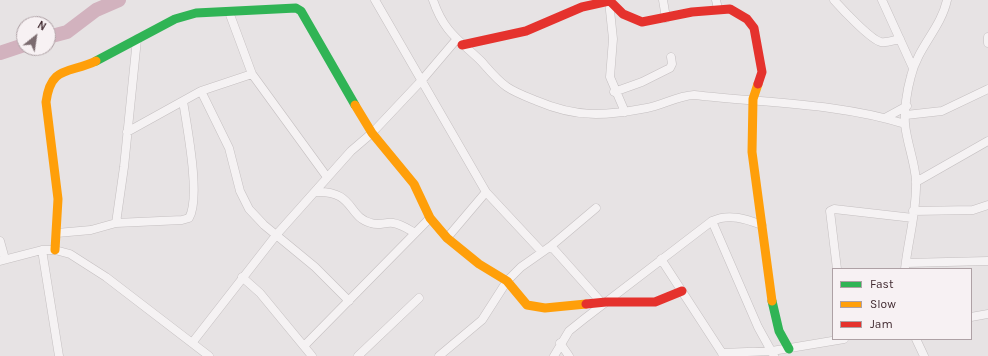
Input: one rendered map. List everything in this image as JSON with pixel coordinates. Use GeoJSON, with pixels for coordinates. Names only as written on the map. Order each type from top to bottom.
{"type":"FeatureCollection","features":[{"type":"Feature","properties":{"kind":"street"},"geometry":{"type":"LineString","coordinates":[[375,0],[486,192],[542,252]]}},
{"type":"Feature","properties":{"kind":"street"},"geometry":{"type":"LineString","coordinates":[[432,0],[439,15],[459,43],[505,86],[525,96],[563,110],[580,114],[625,112],[657,106],[694,94],[753,99],[885,118],[905,124]]}},
{"type":"Feature","properties":{"kind":"street"},"geometry":{"type":"LineString","coordinates":[[663,0],[666,18]]}},
{"type":"Feature","properties":{"kind":"street"},"geometry":{"type":"LineString","coordinates":[[834,0],[844,12],[878,40],[887,42],[900,39]]}},
{"type":"Feature","properties":{"kind":"street"},"geometry":{"type":"LineString","coordinates":[[882,0],[913,68]]}},
{"type":"Feature","properties":{"kind":"street"},"geometry":{"type":"LineString","coordinates":[[947,0],[939,24],[928,37],[913,68],[906,111],[905,124],[912,154],[916,182],[906,266],[988,261]]}},
{"type":"Feature","properties":{"kind":"street"},"geometry":{"type":"LineString","coordinates":[[192,343],[242,277],[327,177],[459,43],[526,31],[582,7],[609,1]]}},
{"type":"Feature","properties":{"kind":"street"},"geometry":{"type":"LineString","coordinates":[[609,1],[623,14],[635,21],[642,22],[666,18],[717,5],[735,11],[747,19],[754,28],[762,72],[761,79],[753,99],[752,152],[769,267],[771,295],[779,331],[789,349]]}},
{"type":"Feature","properties":{"kind":"street"},"geometry":{"type":"LineString","coordinates":[[609,1],[613,40],[610,77],[614,92],[625,112]]}},
{"type":"Feature","properties":{"kind":"street"},"geometry":{"type":"LineString","coordinates":[[55,250],[58,199],[46,102],[48,88],[54,78],[63,72],[94,62],[175,19],[196,13],[299,8],[372,133],[414,184],[430,218],[447,238],[479,264],[507,281],[522,301],[533,307],[552,308],[603,302],[655,302],[682,292]]}},
{"type":"Feature","properties":{"kind":"street"},"geometry":{"type":"LineString","coordinates":[[229,12],[252,74],[327,177]]}},
{"type":"Feature","properties":{"kind":"street"},"geometry":{"type":"LineString","coordinates":[[988,37],[988,43]]}},
{"type":"Feature","properties":{"kind":"street"},"geometry":{"type":"LineString","coordinates":[[116,223],[124,167],[137,39]]}},
{"type":"Feature","properties":{"kind":"street"},"geometry":{"type":"LineString","coordinates":[[614,92],[642,82],[670,68],[672,64],[671,57]]}},
{"type":"Feature","properties":{"kind":"street"},"geometry":{"type":"LineString","coordinates":[[127,132],[201,91],[252,74]]}},
{"type":"Feature","properties":{"kind":"street"},"geometry":{"type":"LineString","coordinates":[[885,118],[906,111],[942,111],[988,89]]}},
{"type":"Feature","properties":{"kind":"street"},"geometry":{"type":"LineString","coordinates":[[201,91],[229,148],[240,191],[249,209],[264,224],[315,267],[349,301]]}},
{"type":"Feature","properties":{"kind":"street"},"geometry":{"type":"LineString","coordinates":[[57,234],[91,230],[116,223],[182,220],[189,218],[193,211],[193,172],[183,101]]}},
{"type":"Feature","properties":{"kind":"street"},"geometry":{"type":"LineString","coordinates":[[916,182],[988,141]]}},
{"type":"Feature","properties":{"kind":"street"},"geometry":{"type":"LineString","coordinates":[[315,192],[327,191],[337,194],[370,223],[380,225],[392,223],[402,225],[415,233]]}},
{"type":"Feature","properties":{"kind":"street"},"geometry":{"type":"LineString","coordinates":[[447,238],[486,192]]}},
{"type":"Feature","properties":{"kind":"street"},"geometry":{"type":"LineString","coordinates":[[837,268],[830,211],[834,209],[913,214],[973,210],[988,206]]}},
{"type":"Feature","properties":{"kind":"street"},"geometry":{"type":"LineString","coordinates":[[439,356],[482,320],[507,281],[522,267],[551,246],[596,208]]}},
{"type":"Feature","properties":{"kind":"street"},"geometry":{"type":"LineString","coordinates":[[749,220],[760,209]]}},
{"type":"Feature","properties":{"kind":"street"},"geometry":{"type":"LineString","coordinates":[[554,356],[560,343],[569,331],[603,302],[712,221],[728,217],[749,220],[762,225]]}},
{"type":"Feature","properties":{"kind":"street"},"geometry":{"type":"LineString","coordinates":[[304,345],[430,218]]}},
{"type":"Feature","properties":{"kind":"street"},"geometry":{"type":"LineString","coordinates":[[712,221],[758,327],[773,354]]}},
{"type":"Feature","properties":{"kind":"street"},"geometry":{"type":"LineString","coordinates":[[0,241],[2,260],[42,250],[55,250],[70,254],[106,277],[209,356]]}},
{"type":"Feature","properties":{"kind":"street"},"geometry":{"type":"LineString","coordinates":[[551,246],[603,302]]}},
{"type":"Feature","properties":{"kind":"street"},"geometry":{"type":"LineString","coordinates":[[42,250],[59,356]]}},
{"type":"Feature","properties":{"kind":"street"},"geometry":{"type":"LineString","coordinates":[[661,259],[723,354],[773,354],[789,349],[838,340]]}},
{"type":"Feature","properties":{"kind":"street"},"geometry":{"type":"LineString","coordinates":[[242,277],[260,293],[312,356]]}},
{"type":"Feature","properties":{"kind":"street"},"geometry":{"type":"LineString","coordinates":[[358,356],[419,298]]}},
{"type":"Feature","properties":{"kind":"street"},"geometry":{"type":"LineString","coordinates":[[972,317],[988,314]]}},
{"type":"Feature","properties":{"kind":"street"},"geometry":{"type":"LineString","coordinates":[[916,340],[924,356]]}},
{"type":"Feature","properties":{"kind":"street"},"geometry":{"type":"LineString","coordinates":[[560,343],[569,356]]}},
{"type":"Feature","properties":{"kind":"waterway"},"geometry":{"type":"LineString","coordinates":[[56,35],[67,32],[96,10],[119,0]]}},
{"type":"Feature","properties":{"kind":"waterway"},"geometry":{"type":"LineString","coordinates":[[0,53],[16,48]]}},
{"type":"Feature","properties":{"kind":"traffic: fast"},"geometry":{"type":"LineString","coordinates":[[96,61],[175,19],[196,13],[296,8],[301,11],[355,105]]}},
{"type":"Feature","properties":{"kind":"traffic: fast"},"geometry":{"type":"LineString","coordinates":[[772,301],[779,331],[789,349]]}},
{"type":"Feature","properties":{"kind":"traffic: slow"},"geometry":{"type":"LineString","coordinates":[[55,250],[58,199],[46,102],[48,90],[52,82],[63,72],[96,61]]}},
{"type":"Feature","properties":{"kind":"traffic: slow"},"geometry":{"type":"LineString","coordinates":[[758,84],[753,99],[752,152],[772,301]]}},
{"type":"Feature","properties":{"kind":"traffic: slow"},"geometry":{"type":"LineString","coordinates":[[355,105],[372,133],[414,184],[430,218],[447,238],[479,264],[507,281],[527,305],[545,308],[586,304]]}},
{"type":"Feature","properties":{"kind":"traffic: jam"},"geometry":{"type":"LineString","coordinates":[[609,0],[623,14],[642,22],[692,12],[730,9],[747,19],[754,28],[762,72],[758,84]]}},
{"type":"Feature","properties":{"kind":"traffic: jam"},"geometry":{"type":"LineString","coordinates":[[462,45],[526,31],[582,7],[609,1]]}},
{"type":"Feature","properties":{"kind":"traffic: jam"},"geometry":{"type":"LineString","coordinates":[[586,304],[606,302],[655,302],[682,291]]}}]}
